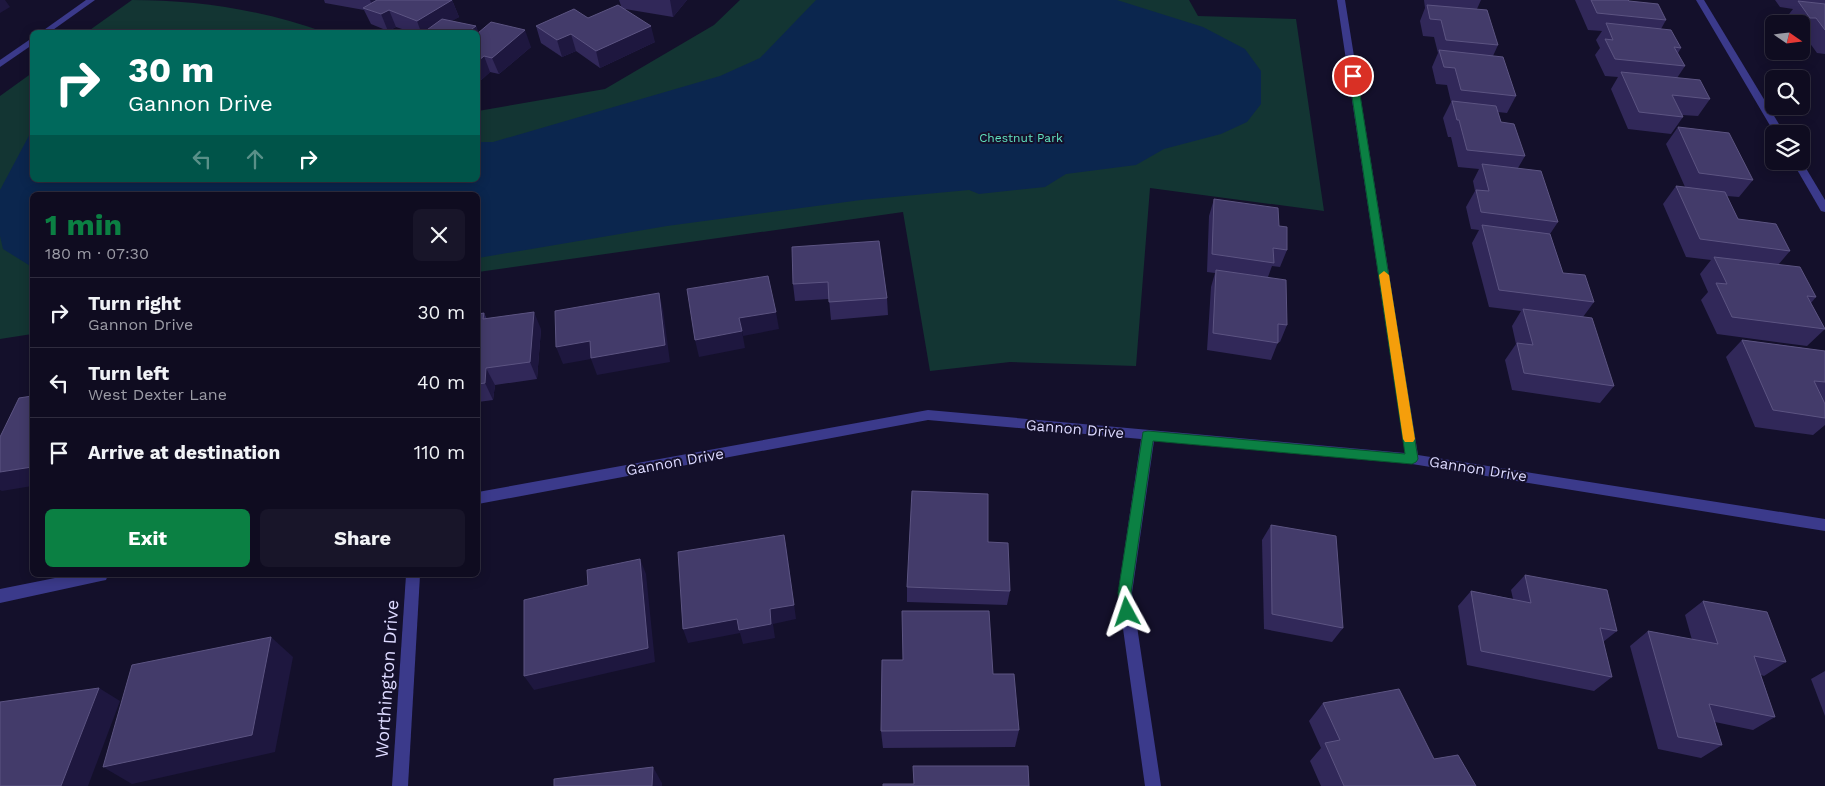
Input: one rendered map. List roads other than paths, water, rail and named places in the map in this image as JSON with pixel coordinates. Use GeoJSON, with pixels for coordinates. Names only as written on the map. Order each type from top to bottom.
{"type":"FeatureCollection","features":[{"type":"Feature","properties":{"kind":"street"},"geometry":{"type":"LineString","coordinates":[[48,30],[91,0]]}},
{"type":"Feature","properties":{"kind":"street"},"geometry":{"type":"LineString","coordinates":[[1342,0],[1412,459]]}},
{"type":"Feature","properties":{"kind":"street"},"geometry":{"type":"LineString","coordinates":[[1700,0],[1775,125]]}},
{"type":"Feature","properties":{"kind":"street"},"geometry":{"type":"LineString","coordinates":[[0,64],[30,42]]}},
{"type":"Feature","properties":{"kind":"street"},"geometry":{"type":"LineString","coordinates":[[1801,170],[1825,209]]}},
{"type":"Feature","properties":{"kind":"street","name":"Gannon Drive"},"geometry":{"type":"LineString","coordinates":[[480,498],[928,415],[1412,459],[1825,524]]}},
{"type":"Feature","properties":{"kind":"street"},"geometry":{"type":"LineString","coordinates":[[1148,436],[1124,593],[1153,786]]}},
{"type":"Feature","properties":{"kind":"street"},"geometry":{"type":"LineString","coordinates":[[0,596],[91,577]]}},
{"type":"Feature","properties":{"kind":"street","name":"Worthington Drive"},"geometry":{"type":"LineString","coordinates":[[400,786],[414,577]]}},
{"type":"Feature","properties":{"kind":"water"},"geometry":{"type":"Polygon","coordinates":[[[816,0],[1117,0],[1203,27],[1245,49],[1261,71],[1261,104],[1247,122],[1221,134],[1164,149],[1136,165],[1066,174],[1045,187],[979,194],[969,190],[861,200],[667,226],[480,258],[480,192],[30,192],[30,266],[3,249],[0,236],[0,190],[30,134],[30,182],[480,182],[480,142],[493,142],[720,76],[760,58],[816,0]]]}},
{"type":"Feature","properties":{"kind":"park label","name":"Chestnut Park"},"geometry":{"type":"Point","coordinates":[1021,138]}}]}
